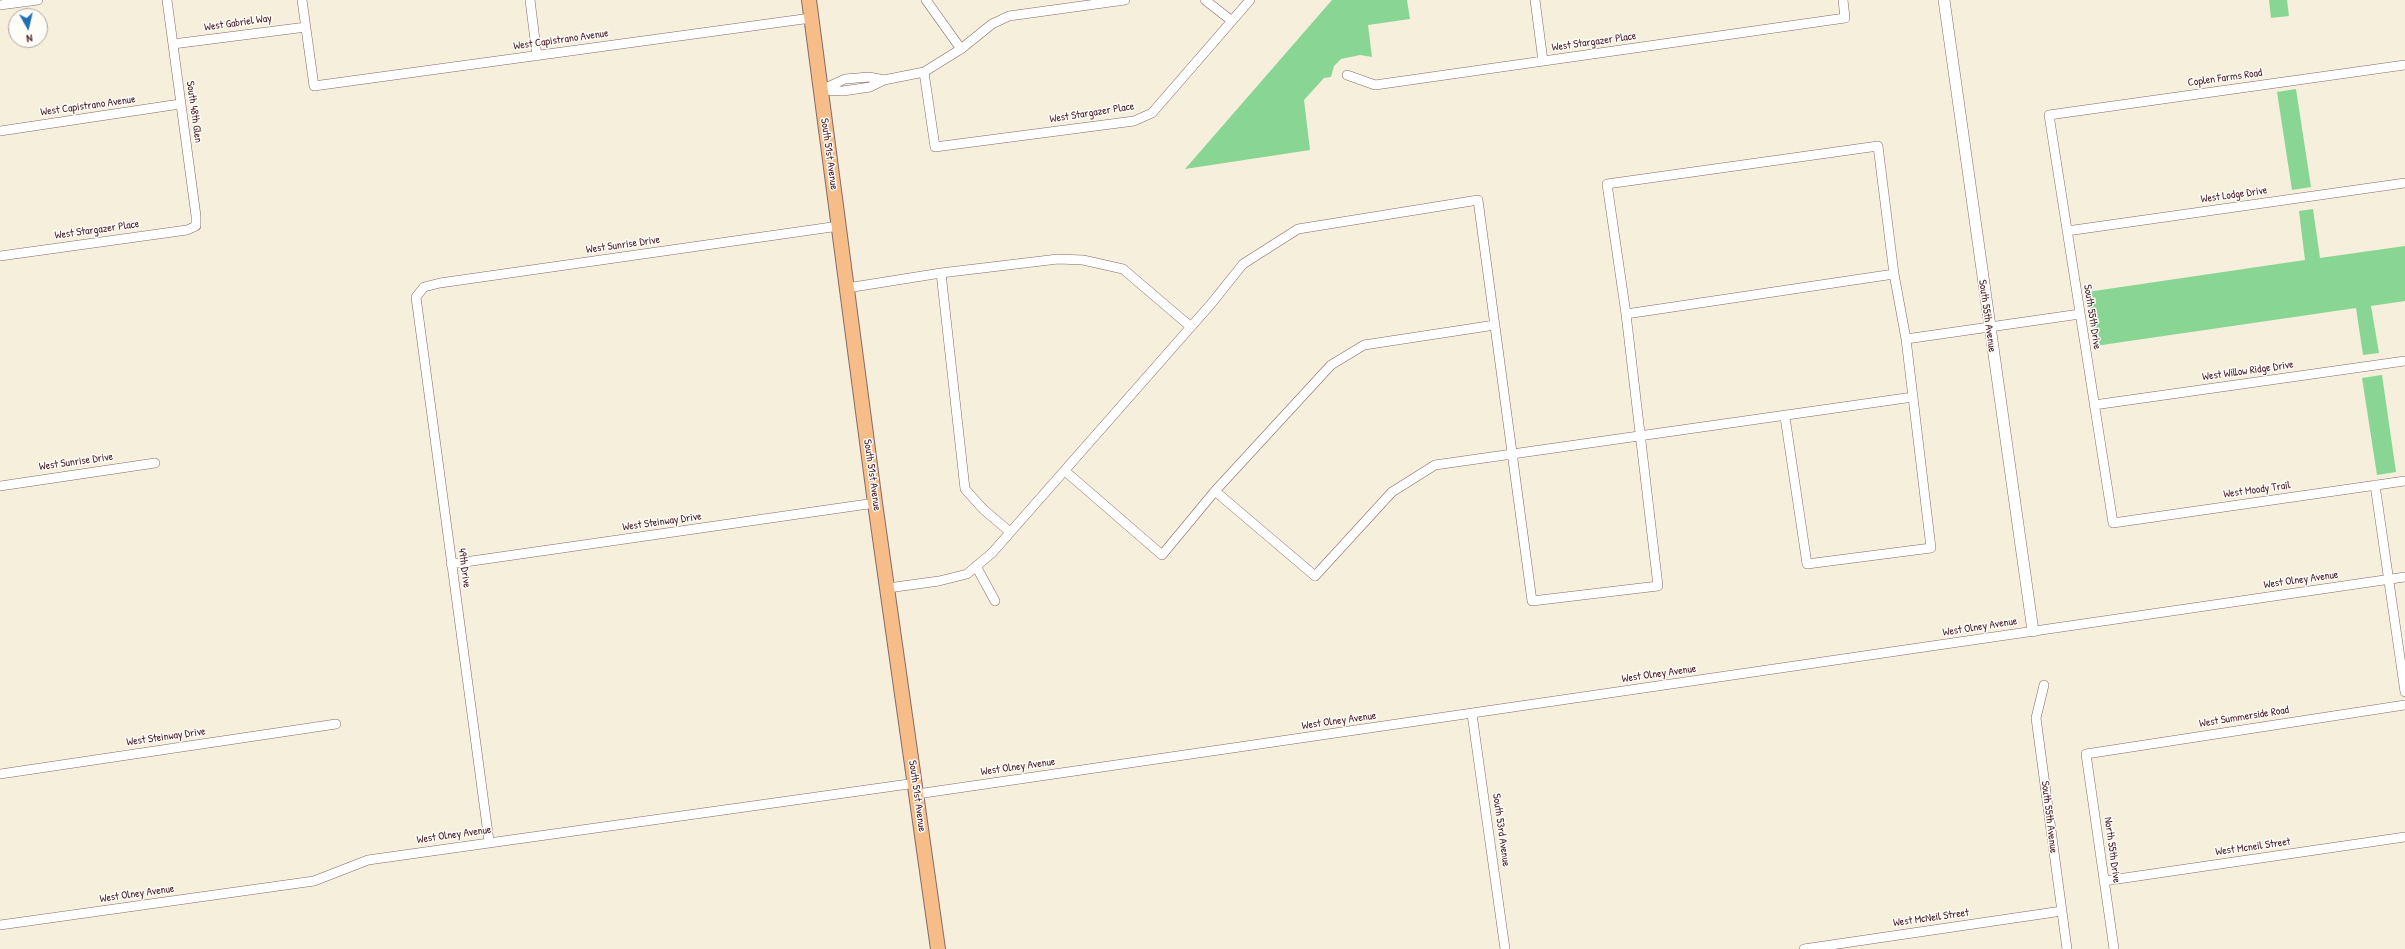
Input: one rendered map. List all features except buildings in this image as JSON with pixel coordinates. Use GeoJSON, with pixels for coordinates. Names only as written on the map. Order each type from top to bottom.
{"type":"FeatureCollection","features":[{"type":"Feature","properties":{"kind":"main road","name":"South 51st Avenue"},"geometry":{"type":"LineString","coordinates":[[809,0],[875,503],[938,949]]}},
{"type":"Feature","properties":{"kind":"street"},"geometry":{"type":"LineString","coordinates":[[0,5],[38,0]]}},
{"type":"Feature","properties":{"kind":"street","name":"South 48th Glen"},"geometry":{"type":"LineString","coordinates":[[167,0],[196,216],[196,226]]}},
{"type":"Feature","properties":{"kind":"street"},"geometry":{"type":"LineString","coordinates":[[302,0],[306,27]]}},
{"type":"Feature","properties":{"kind":"street"},"geometry":{"type":"LineString","coordinates":[[530,0],[537,56]]}},
{"type":"Feature","properties":{"kind":"street"},"geometry":{"type":"LineString","coordinates":[[926,0],[961,50]]}},
{"type":"Feature","properties":{"kind":"street"},"geometry":{"type":"LineString","coordinates":[[821,90],[843,91],[870,87],[884,80],[924,72],[961,50],[992,24],[1010,16],[1125,0]]}},
{"type":"Feature","properties":{"kind":"street"},"geometry":{"type":"LineString","coordinates":[[1205,0],[1232,21]]}},
{"type":"Feature","properties":{"kind":"street","name":"West Stargazer Place"},"geometry":{"type":"LineString","coordinates":[[924,72],[935,147],[1134,121],[1152,113],[1250,0]]}},
{"type":"Feature","properties":{"kind":"street"},"geometry":{"type":"LineString","coordinates":[[1535,0],[1543,61]]}},
{"type":"Feature","properties":{"kind":"street","name":"West Stargazer Place"},"geometry":{"type":"LineString","coordinates":[[1347,75],[1375,85],[1845,18],[1843,0]]}},
{"type":"Feature","properties":{"kind":"street","name":"South 55th Avenue"},"geometry":{"type":"LineString","coordinates":[[1944,0],[1988,327],[2033,631]]}},
{"type":"Feature","properties":{"kind":"street","name":"West Capistrano Avenue"},"geometry":{"type":"LineString","coordinates":[[306,27],[314,86],[811,18]]}},
{"type":"Feature","properties":{"kind":"street","name":"West Gabriel Way"},"geometry":{"type":"LineString","coordinates":[[173,44],[306,27]]}},
{"type":"Feature","properties":{"kind":"street","name":"Coplen Farms Road"},"geometry":{"type":"LineString","coordinates":[[2049,115],[2405,65]]}},
{"type":"Feature","properties":{"kind":"street","name":"West Capistrano Avenue"},"geometry":{"type":"LineString","coordinates":[[0,131],[180,104]]}},
{"type":"Feature","properties":{"kind":"street","name":"South 55th Drive"},"geometry":{"type":"LineString","coordinates":[[2049,115],[2113,523]]}},
{"type":"Feature","properties":{"kind":"street"},"geometry":{"type":"LineString","coordinates":[[888,588],[939,581],[967,574],[992,553],[1191,327],[1243,264],[1298,229],[1478,200],[1532,601],[1658,586],[1626,314],[1607,184],[1878,146],[1894,274],[1906,339],[1931,548],[1807,564],[1785,417]]}},
{"type":"Feature","properties":{"kind":"street","name":"West Lodge Drive"},"geometry":{"type":"LineString","coordinates":[[2067,231],[2405,183]]}},
{"type":"Feature","properties":{"kind":"street","name":"West Stargazer Place"},"geometry":{"type":"LineString","coordinates":[[0,256],[187,230],[196,226]]}},
{"type":"Feature","properties":{"kind":"street","name":"West Sunrise Drive"},"geometry":{"type":"LineString","coordinates":[[416,297],[424,287],[440,283],[839,226]]}},
{"type":"Feature","properties":{"kind":"street"},"geometry":{"type":"LineString","coordinates":[[847,288],[941,273],[1058,258],[1083,260],[1123,269],[1191,327]]}},
{"type":"Feature","properties":{"kind":"street"},"geometry":{"type":"LineString","coordinates":[[941,273],[965,489],[983,509],[1010,532]]}},
{"type":"Feature","properties":{"kind":"street"},"geometry":{"type":"LineString","coordinates":[[1626,314],[1894,274]]}},
{"type":"Feature","properties":{"kind":"street","name":"49th Drive"},"geometry":{"type":"LineString","coordinates":[[416,297],[489,841]]}},
{"type":"Feature","properties":{"kind":"street"},"geometry":{"type":"LineString","coordinates":[[1906,339],[2080,314]]}},
{"type":"Feature","properties":{"kind":"street"},"geometry":{"type":"LineString","coordinates":[[1065,471],[1162,555],[1215,491],[1331,366],[1364,345],[1495,326]]}},
{"type":"Feature","properties":{"kind":"street","name":"West Willow Ridge Drive"},"geometry":{"type":"LineString","coordinates":[[2094,405],[2405,361]]}},
{"type":"Feature","properties":{"kind":"street"},"geometry":{"type":"LineString","coordinates":[[1215,491],[1315,576],[1392,492],[1434,465],[1785,417],[1913,397]]}},
{"type":"Feature","properties":{"kind":"street","name":"West Sunrise Drive"},"geometry":{"type":"LineString","coordinates":[[0,486],[155,463]]}},
{"type":"Feature","properties":{"kind":"street","name":"West Moody Trail"},"geometry":{"type":"LineString","coordinates":[[2113,523],[2405,481]]}},
{"type":"Feature","properties":{"kind":"street"},"geometry":{"type":"LineString","coordinates":[[2376,485],[2405,692]]}},
{"type":"Feature","properties":{"kind":"street","name":"West Steinway Drive"},"geometry":{"type":"LineString","coordinates":[[452,564],[875,503]]}},
{"type":"Feature","properties":{"kind":"street"},"geometry":{"type":"LineString","coordinates":[[976,566],[995,601]]}},
{"type":"Feature","properties":{"kind":"street","name":"West Olney Avenue"},"geometry":{"type":"LineString","coordinates":[[0,925],[314,881],[368,860],[489,841],[916,789],[1472,714],[2405,577]]}},
{"type":"Feature","properties":{"kind":"street","name":"South 55th Avenue"},"geometry":{"type":"LineString","coordinates":[[2044,685],[2036,718],[2068,949]]}},
{"type":"Feature","properties":{"kind":"street","name":"West Summerside Road"},"geometry":{"type":"LineString","coordinates":[[2086,754],[2405,704]]}},
{"type":"Feature","properties":{"kind":"street","name":"South 53rd Avenue"},"geometry":{"type":"LineString","coordinates":[[1472,714],[1505,949]]}},
{"type":"Feature","properties":{"kind":"street","name":"West Steinway Drive"},"geometry":{"type":"LineString","coordinates":[[0,774],[336,724]]}},
{"type":"Feature","properties":{"kind":"street","name":"North 55th Drive"},"geometry":{"type":"LineString","coordinates":[[2086,754],[2114,949]]}},
{"type":"Feature","properties":{"kind":"street","name":"West Mcneil Street"},"geometry":{"type":"LineString","coordinates":[[2104,881],[2405,837]]}},
{"type":"Feature","properties":{"kind":"street","name":"West McNeil Street"},"geometry":{"type":"LineString","coordinates":[[1804,949],[2062,911]]}},
{"type":"Feature","properties":{"kind":"green space"},"geometry":{"type":"Polygon","coordinates":[[[1332,0],[1407,0],[1410,19],[1368,25],[1372,57],[1360,55],[1341,59],[1334,66],[1331,77],[1324,78],[1304,100],[1310,150],[1185,169],[1332,0]]]}},
{"type":"Feature","properties":{"kind":"green space"},"geometry":{"type":"Polygon","coordinates":[[[2269,0],[2287,0],[2289,16],[2271,18],[2269,0]]]}},
{"type":"Feature","properties":{"kind":"green space"},"geometry":{"type":"Polygon","coordinates":[[[2296,89],[2311,187],[2292,190],[2277,92],[2296,89]]]}},
{"type":"Feature","properties":{"kind":"green space"},"geometry":{"type":"Polygon","coordinates":[[[2313,209],[2320,258],[2405,246],[2405,301],[2371,306],[2379,353],[2363,355],[2356,308],[2095,346],[2087,292],[2305,260],[2299,211],[2313,209]]]}},
{"type":"Feature","properties":{"kind":"green space"},"geometry":{"type":"Polygon","coordinates":[[[2382,375],[2396,472],[2377,475],[2362,378],[2382,375]]]}}]}
